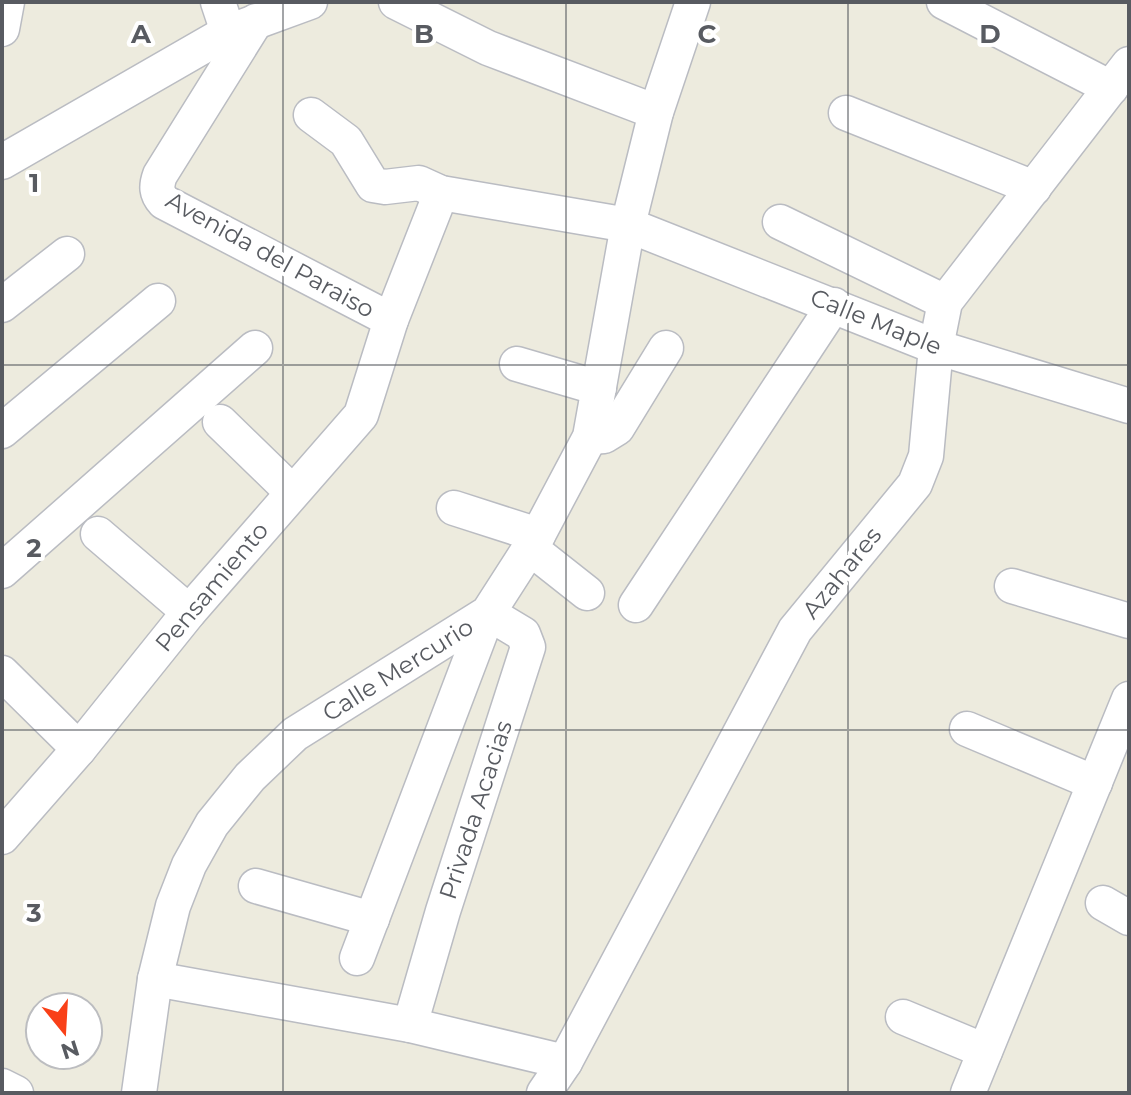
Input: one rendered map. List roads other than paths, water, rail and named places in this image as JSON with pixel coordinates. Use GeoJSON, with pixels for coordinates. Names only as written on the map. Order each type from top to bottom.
{"type":"FeatureCollection","features":[{"type":"Feature","properties":{"kind":"street"},"geometry":{"type":"LineString","coordinates":[[2,29],[7,2]]}},
{"type":"Feature","properties":{"kind":"street"},"geometry":{"type":"LineString","coordinates":[[2,162],[234,18],[310,2]]}},
{"type":"Feature","properties":{"kind":"street"},"geometry":{"type":"LineString","coordinates":[[396,2],[488,48],[656,112]]}},
{"type":"Feature","properties":{"kind":"street","name":"Calle Mercurio"},"geometry":{"type":"LineString","coordinates":[[139,1093],[155,979],[173,906],[189,865],[212,824],[250,777],[295,734],[488,613],[534,542],[590,437],[628,225],[656,112],[693,2]]}},
{"type":"Feature","properties":{"kind":"street"},"geometry":{"type":"LineString","coordinates":[[944,2],[1120,76]]}},
{"type":"Feature","properties":{"kind":"street","name":"Avenida del Paraiso"},"geometry":{"type":"LineString","coordinates":[[234,18],[160,175],[156,190],[159,197],[391,320]]}},
{"type":"Feature","properties":{"kind":"street","name":"Azahares"},"geometry":{"type":"LineString","coordinates":[[544,1093],[565,1062],[795,630],[915,484],[926,456],[936,347],[945,302],[1120,76]]}},
{"type":"Feature","properties":{"kind":"street"},"geometry":{"type":"LineString","coordinates":[[846,113],[1034,188]]}},
{"type":"Feature","properties":{"kind":"street","name":"Calle Maple"},"geometry":{"type":"LineString","coordinates":[[311,115],[346,141],[373,185],[385,187],[419,183],[441,193],[628,225],[936,347],[1129,406]]}},
{"type":"Feature","properties":{"kind":"street","name":"Pensamiento"},"geometry":{"type":"LineString","coordinates":[[2,837],[79,749],[189,612],[361,415],[391,320],[441,193]]}},
{"type":"Feature","properties":{"kind":"street"},"geometry":{"type":"LineString","coordinates":[[780,222],[945,302]]}},
{"type":"Feature","properties":{"kind":"street"},"geometry":{"type":"LineString","coordinates":[[2,305],[67,254]]}},
{"type":"Feature","properties":{"kind":"street"},"geometry":{"type":"LineString","coordinates":[[2,431],[158,301]]}},
{"type":"Feature","properties":{"kind":"street"},"geometry":{"type":"LineString","coordinates":[[636,605],[834,305]]}},
{"type":"Feature","properties":{"kind":"street"},"geometry":{"type":"LineString","coordinates":[[2,571],[255,348]]}},
{"type":"Feature","properties":{"kind":"street"},"geometry":{"type":"LineString","coordinates":[[590,437],[604,436],[617,428],[666,348]]}},
{"type":"Feature","properties":{"kind":"street"},"geometry":{"type":"LineString","coordinates":[[517,364],[599,388]]}},
{"type":"Feature","properties":{"kind":"street"},"geometry":{"type":"LineString","coordinates":[[220,422],[292,492]]}},
{"type":"Feature","properties":{"kind":"street"},"geometry":{"type":"LineString","coordinates":[[454,508],[534,542],[587,593]]}},
{"type":"Feature","properties":{"kind":"street"},"geometry":{"type":"LineString","coordinates":[[98,534],[189,612]]}},
{"type":"Feature","properties":{"kind":"street"},"geometry":{"type":"LineString","coordinates":[[1012,586],[1129,621]]}},
{"type":"Feature","properties":{"kind":"street"},"geometry":{"type":"LineString","coordinates":[[357,958],[488,613]]}},
{"type":"Feature","properties":{"kind":"street","name":"Privada Acacias"},"geometry":{"type":"LineString","coordinates":[[410,1025],[443,911],[528,647],[523,634],[488,613]]}},
{"type":"Feature","properties":{"kind":"street"},"geometry":{"type":"LineString","coordinates":[[2,673],[79,749]]}},
{"type":"Feature","properties":{"kind":"street"},"geometry":{"type":"LineString","coordinates":[[968,1093],[1129,699]]}},
{"type":"Feature","properties":{"kind":"street"},"geometry":{"type":"LineString","coordinates":[[967,729],[1095,783]]}},
{"type":"Feature","properties":{"kind":"street"},"geometry":{"type":"LineString","coordinates":[[256,886],[372,919]]}},
{"type":"Feature","properties":{"kind":"street"},"geometry":{"type":"LineString","coordinates":[[155,979],[410,1025],[565,1062]]}},
{"type":"Feature","properties":{"kind":"street"},"geometry":{"type":"LineString","coordinates":[[903,1017],[985,1051]]}},
{"type":"Feature","properties":{"kind":"street"},"geometry":{"type":"LineString","coordinates":[[2,1086],[16,1093]]}}]}
